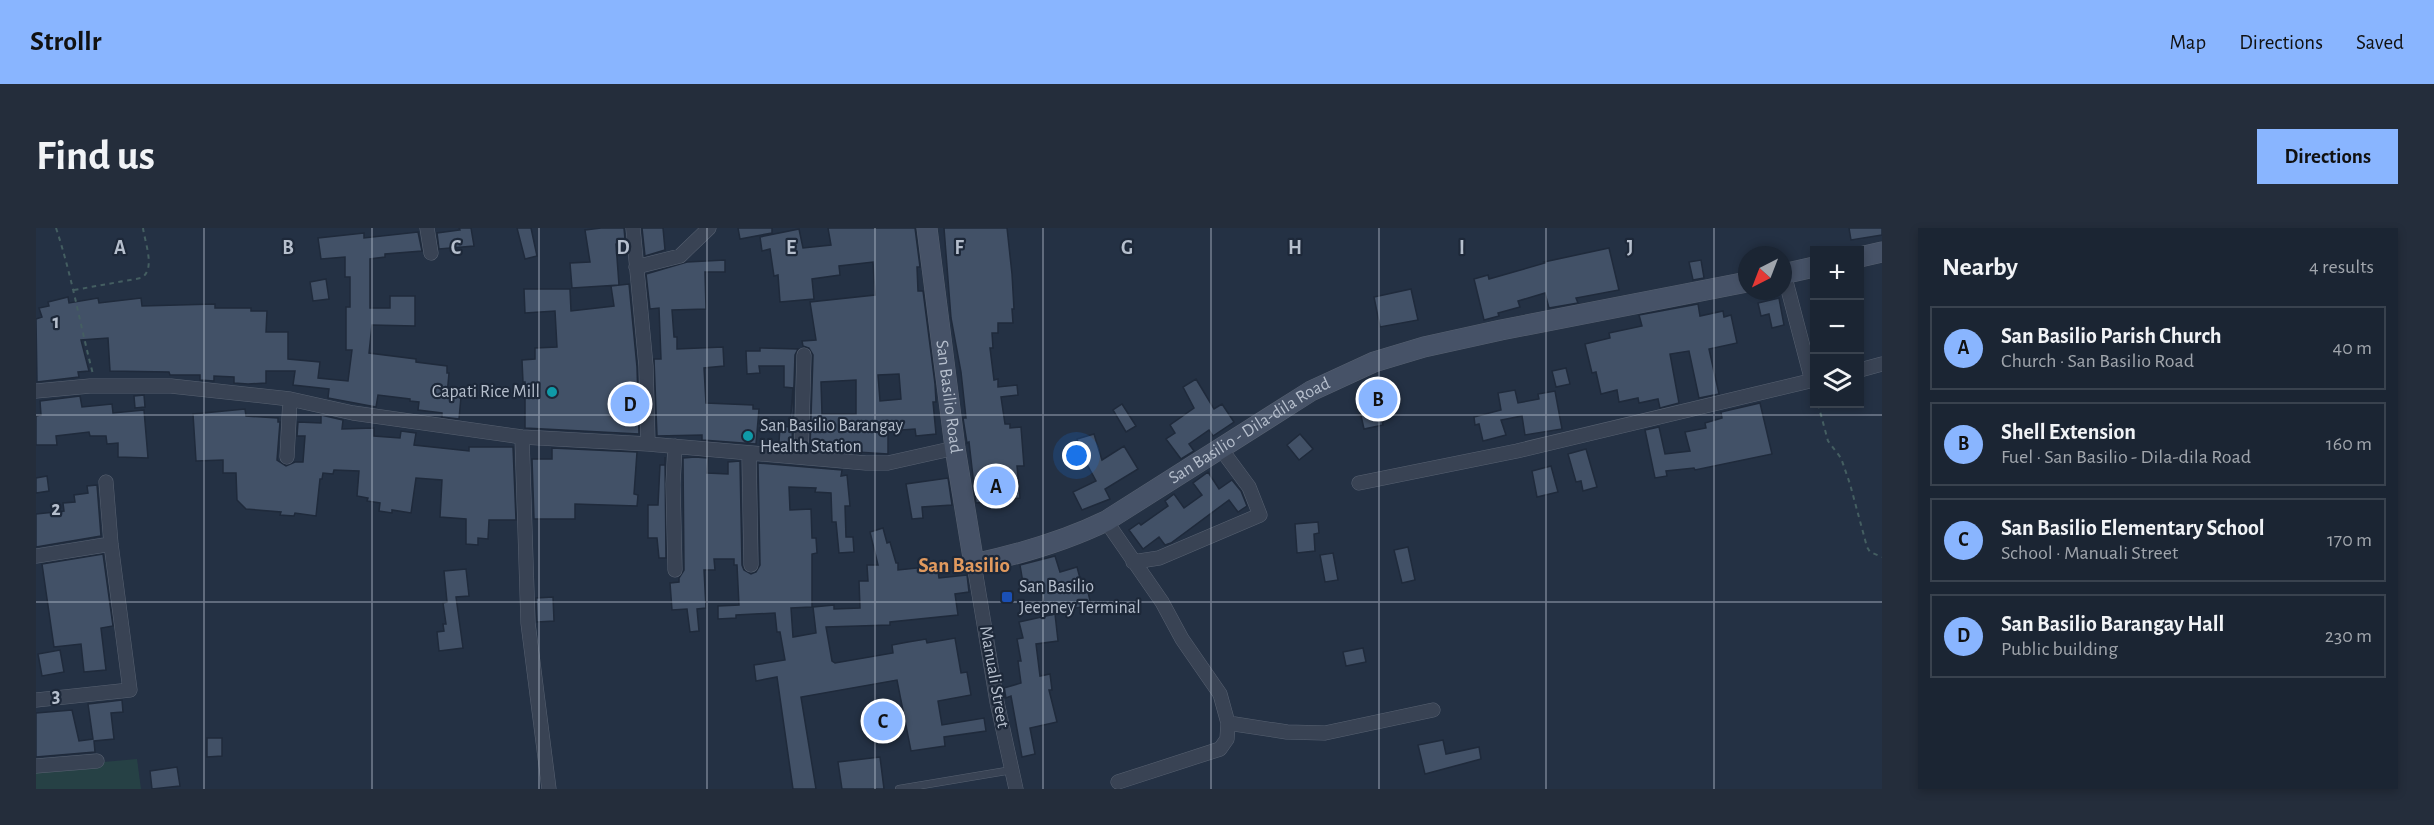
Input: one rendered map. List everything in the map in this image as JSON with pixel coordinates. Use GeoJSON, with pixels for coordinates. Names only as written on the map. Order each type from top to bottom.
{"type":"FeatureCollection","features":[{"type":"Feature","properties":{"kind":"street"},"geometry":{"type":"LineString","coordinates":[[427,228],[430,253]]}},
{"type":"Feature","properties":{"kind":"street"},"geometry":{"type":"LineString","coordinates":[[633,228],[646,366],[648,444]]}},
{"type":"Feature","properties":{"kind":"street"},"geometry":{"type":"LineString","coordinates":[[636,267],[664,262],[680,256],[689,250],[709,228]]}},
{"type":"Feature","properties":{"kind":"street","name":"San Basilio Road"},"geometry":{"type":"LineString","coordinates":[[927,228],[955,448],[974,564]]}},
{"type":"Feature","properties":{"kind":"street"},"geometry":{"type":"LineString","coordinates":[[1864,256],[1882,252]]}},
{"type":"Feature","properties":{"kind":"street"},"geometry":{"type":"LineString","coordinates":[[1792,272],[1810,268]]}},
{"type":"Feature","properties":{"kind":"street","name":"San Basilio - Dila-dila Road"},"geometry":{"type":"LineString","coordinates":[[974,564],[1024,553],[1079,534],[1106,521],[1311,391],[1374,362],[1424,347],[1501,330],[1738,284]]}},
{"type":"Feature","properties":{"kind":"street"},"geometry":{"type":"LineString","coordinates":[[1791,300],[1810,370]]}},
{"type":"Feature","properties":{"kind":"street"},"geometry":{"type":"LineString","coordinates":[[801,457],[804,355]]}},
{"type":"Feature","properties":{"kind":"street"},"geometry":{"type":"LineString","coordinates":[[1864,369],[1882,364]]}},
{"type":"Feature","properties":{"kind":"street"},"geometry":{"type":"LineString","coordinates":[[1359,483],[1517,452],[1810,382]]}},
{"type":"Feature","properties":{"kind":"street"},"geometry":{"type":"LineString","coordinates":[[36,391],[96,386],[171,386],[290,399],[353,413],[522,437],[648,444],[888,463],[955,448]]}},
{"type":"Feature","properties":{"kind":"street"},"geometry":{"type":"LineString","coordinates":[[287,457],[290,399]]}},
{"type":"Feature","properties":{"kind":"street"},"geometry":{"type":"LineString","coordinates":[[522,437],[528,623],[549,789]]}},
{"type":"Feature","properties":{"kind":"street"},"geometry":{"type":"LineString","coordinates":[[675,446],[673,484],[675,570]]}},
{"type":"Feature","properties":{"kind":"street"},"geometry":{"type":"LineString","coordinates":[[1134,562],[1159,558],[1260,515],[1249,487],[1221,449]]}},
{"type":"Feature","properties":{"kind":"street"},"geometry":{"type":"LineString","coordinates":[[749,453],[751,565]]}},
{"type":"Feature","properties":{"kind":"street"},"geometry":{"type":"LineString","coordinates":[[36,700],[130,690],[111,544],[106,482]]}},
{"type":"Feature","properties":{"kind":"street"},"geometry":{"type":"LineString","coordinates":[[1106,521],[1162,602],[1182,639],[1220,694],[1228,723],[1227,739],[1220,749],[1118,782]]}},
{"type":"Feature","properties":{"kind":"street"},"geometry":{"type":"LineString","coordinates":[[36,556],[111,544]]}},
{"type":"Feature","properties":{"kind":"street","name":"Manuali Street"},"geometry":{"type":"LineString","coordinates":[[974,564],[997,702],[1016,789]]}},
{"type":"Feature","properties":{"kind":"street"},"geometry":{"type":"LineString","coordinates":[[1228,723],[1287,732],[1325,733],[1433,710]]}},
{"type":"Feature","properties":{"kind":"street"},"geometry":{"type":"LineString","coordinates":[[36,766],[97,761]]}},
{"type":"Feature","properties":{"kind":"lane"},"geometry":{"type":"LineString","coordinates":[[898,789],[1012,770]]}},
{"type":"Feature","properties":{"kind":"path"},"geometry":{"type":"LineString","coordinates":[[56,228],[96,386]]}},
{"type":"Feature","properties":{"kind":"path"},"geometry":{"type":"LineString","coordinates":[[73,290],[147,275],[150,268],[143,228]]}},
{"type":"Feature","properties":{"kind":"path"},"geometry":{"type":"LineString","coordinates":[[1819,408],[1828,441],[1841,458],[1850,484],[1867,547],[1870,552],[1882,557]]}},
{"type":"Feature","properties":{"kind":"green space"},"geometry":{"type":"Polygon","coordinates":[[[137,759],[141,789],[36,789],[36,768],[137,759]]]}},
{"type":"Feature","properties":{"kind":"building"},"geometry":{"type":"Polygon","coordinates":[[[459,228],[471,228],[474,246],[439,249],[437,233],[460,230],[459,228]]]}},
{"type":"Feature","properties":{"kind":"building"},"geometry":{"type":"Polygon","coordinates":[[[517,228],[531,228],[537,256],[525,259],[517,228]]]}},
{"type":"Feature","properties":{"kind":"building"},"geometry":{"type":"Polygon","coordinates":[[[624,228],[625,240],[620,240],[620,243],[616,244],[619,285],[572,288],[570,263],[590,262],[585,230],[624,228]]]}},
{"type":"Feature","properties":{"kind":"building"},"geometry":{"type":"Polygon","coordinates":[[[642,228],[663,228],[665,250],[645,256],[642,228]]]}},
{"type":"Feature","properties":{"kind":"building"},"geometry":{"type":"Polygon","coordinates":[[[738,228],[772,228],[772,233],[740,239],[738,228]]]}},
{"type":"Feature","properties":{"kind":"building"},"geometry":{"type":"Polygon","coordinates":[[[828,228],[915,228],[920,267],[917,267],[918,291],[923,291],[935,384],[936,402],[933,402],[936,434],[916,436],[915,429],[888,431],[888,454],[810,449],[813,355],[809,348],[803,346],[802,341],[816,340],[810,302],[875,295],[873,262],[839,266],[840,275],[812,279],[814,299],[780,302],[778,275],[774,276],[770,249],[762,251],[760,237],[799,229],[803,248],[831,245],[828,228]],[[899,374],[878,375],[880,401],[901,399],[899,374]],[[856,380],[821,382],[822,414],[856,414],[856,380]]]}},
{"type":"Feature","properties":{"kind":"building"},"geometry":{"type":"Polygon","coordinates":[[[944,228],[1007,228],[1012,274],[1013,323],[998,323],[998,333],[992,333],[993,348],[990,348],[994,380],[998,379],[998,387],[1017,385],[1018,395],[1001,397],[1005,424],[1010,424],[1010,428],[1021,427],[1024,466],[1017,466],[1020,498],[976,503],[969,442],[967,443],[963,418],[966,418],[961,372],[951,318],[944,228]]]}},
{"type":"Feature","properties":{"kind":"building"},"geometry":{"type":"Polygon","coordinates":[[[1849,228],[1882,228],[1882,235],[1851,240],[1849,228]]]}},
{"type":"Feature","properties":{"kind":"building"},"geometry":{"type":"Polygon","coordinates":[[[418,232],[422,251],[385,254],[385,257],[370,259],[370,308],[390,308],[390,296],[415,296],[415,326],[372,325],[369,353],[416,359],[416,362],[447,366],[447,373],[449,373],[447,395],[461,397],[459,419],[442,417],[442,413],[418,410],[419,402],[410,401],[410,399],[378,395],[376,407],[328,398],[329,389],[293,385],[295,371],[266,371],[266,383],[248,384],[234,383],[234,377],[214,376],[214,381],[200,380],[200,375],[170,375],[169,372],[110,371],[108,338],[81,340],[89,371],[78,372],[79,377],[37,382],[36,319],[42,317],[39,308],[49,306],[48,302],[68,297],[69,303],[98,298],[99,303],[141,298],[142,306],[215,304],[215,308],[251,308],[251,311],[267,311],[266,332],[288,332],[288,359],[320,362],[318,378],[348,381],[352,350],[346,350],[346,307],[350,307],[350,277],[345,277],[345,257],[321,259],[318,238],[364,233],[364,238],[418,232]]]}},
{"type":"Feature","properties":{"kind":"building"},"geometry":{"type":"Polygon","coordinates":[[[1609,248],[1619,290],[1576,298],[1578,303],[1549,308],[1545,293],[1518,301],[1520,307],[1498,313],[1499,316],[1484,320],[1474,279],[1488,275],[1489,279],[1544,262],[1609,248]]]}},
{"type":"Feature","properties":{"kind":"building"},"geometry":{"type":"Polygon","coordinates":[[[725,260],[725,272],[705,272],[706,309],[672,310],[674,337],[677,337],[677,349],[723,347],[724,366],[704,368],[706,403],[753,405],[753,409],[759,409],[756,444],[702,440],[702,435],[657,436],[654,359],[661,359],[659,308],[650,309],[646,274],[687,262],[725,260]]]}},
{"type":"Feature","properties":{"kind":"building"},"geometry":{"type":"Polygon","coordinates":[[[1701,260],[1704,278],[1693,280],[1689,262],[1701,260]]]}},
{"type":"Feature","properties":{"kind":"building"},"geometry":{"type":"Polygon","coordinates":[[[326,279],[329,299],[313,301],[310,282],[326,279]]]}},
{"type":"Feature","properties":{"kind":"building"},"geometry":{"type":"Polygon","coordinates":[[[629,284],[637,367],[639,434],[525,428],[525,382],[523,382],[522,360],[535,359],[535,348],[557,347],[555,311],[525,313],[524,289],[570,289],[571,311],[614,306],[611,286],[629,284]]]}},
{"type":"Feature","properties":{"kind":"building"},"geometry":{"type":"Polygon","coordinates":[[[1411,289],[1418,320],[1380,327],[1374,297],[1411,289]]]}},
{"type":"Feature","properties":{"kind":"building"},"geometry":{"type":"Polygon","coordinates":[[[1779,300],[1784,325],[1772,328],[1769,314],[1761,316],[1758,303],[1779,300]]]}},
{"type":"Feature","properties":{"kind":"building"},"geometry":{"type":"Polygon","coordinates":[[[1698,304],[1700,316],[1723,311],[1724,317],[1731,315],[1737,343],[1709,349],[1719,394],[1699,398],[1689,351],[1670,354],[1679,403],[1660,408],[1658,399],[1639,403],[1638,398],[1619,402],[1617,390],[1601,394],[1596,372],[1592,373],[1585,344],[1610,338],[1609,333],[1642,326],[1639,315],[1698,304]]]}},
{"type":"Feature","properties":{"kind":"building"},"geometry":{"type":"Polygon","coordinates":[[[760,348],[798,349],[795,355],[792,443],[779,442],[780,426],[790,427],[793,388],[784,387],[784,366],[759,366],[760,373],[747,374],[746,351],[760,351],[760,348]]]}},
{"type":"Feature","properties":{"kind":"building"},"geometry":{"type":"Polygon","coordinates":[[[1566,368],[1570,384],[1556,387],[1552,371],[1566,368]]]}},
{"type":"Feature","properties":{"kind":"building"},"geometry":{"type":"Polygon","coordinates":[[[1196,379],[1214,409],[1222,404],[1234,422],[1213,436],[1209,430],[1189,444],[1194,451],[1181,459],[1166,439],[1175,433],[1170,425],[1194,408],[1183,387],[1196,379]]]}},
{"type":"Feature","properties":{"kind":"building"},"geometry":{"type":"Polygon","coordinates":[[[1515,390],[1518,403],[1539,399],[1538,394],[1555,391],[1562,429],[1525,435],[1522,416],[1501,420],[1506,435],[1483,441],[1479,424],[1475,425],[1474,417],[1501,410],[1498,393],[1515,390]]]}},
{"type":"Feature","properties":{"kind":"building"},"geometry":{"type":"Polygon","coordinates":[[[144,395],[145,407],[135,408],[134,396],[144,395]]]}},
{"type":"Feature","properties":{"kind":"building"},"geometry":{"type":"Polygon","coordinates":[[[80,396],[82,407],[112,404],[113,413],[144,410],[148,458],[118,457],[118,443],[107,444],[106,436],[90,436],[89,432],[56,436],[57,445],[36,445],[36,416],[41,415],[40,401],[80,396]]]}},
{"type":"Feature","properties":{"kind":"building"},"geometry":{"type":"Polygon","coordinates":[[[1376,396],[1383,425],[1364,429],[1360,400],[1376,396]]]}},
{"type":"Feature","properties":{"kind":"building"},"geometry":{"type":"Polygon","coordinates":[[[1760,403],[1772,454],[1695,470],[1694,468],[1666,471],[1667,476],[1655,478],[1645,430],[1659,427],[1665,454],[1690,451],[1685,432],[1706,428],[1705,423],[1722,418],[1721,412],[1760,403]]]}},
{"type":"Feature","properties":{"kind":"building"},"geometry":{"type":"Polygon","coordinates":[[[1122,404],[1136,426],[1126,432],[1113,410],[1122,404]]]}},
{"type":"Feature","properties":{"kind":"building"},"geometry":{"type":"Polygon","coordinates":[[[245,409],[246,416],[278,418],[280,422],[277,460],[286,466],[295,462],[303,462],[305,436],[297,436],[298,422],[321,423],[321,415],[343,420],[342,429],[374,428],[374,436],[400,438],[401,431],[416,433],[414,445],[469,451],[469,447],[513,447],[516,520],[489,520],[488,539],[478,538],[478,545],[466,544],[466,519],[440,517],[442,480],[416,478],[411,513],[392,510],[392,513],[379,511],[380,503],[367,501],[368,498],[357,496],[359,471],[334,470],[333,474],[323,473],[320,479],[316,516],[295,513],[294,516],[280,515],[281,512],[246,509],[237,500],[236,473],[223,473],[223,460],[196,461],[193,414],[245,409]]]}},
{"type":"Feature","properties":{"kind":"building"},"geometry":{"type":"Polygon","coordinates":[[[1094,434],[1102,460],[1124,446],[1138,469],[1105,489],[1110,499],[1082,510],[1073,492],[1096,481],[1082,455],[1077,439],[1094,434]]]}},
{"type":"Feature","properties":{"kind":"building"},"geometry":{"type":"Polygon","coordinates":[[[1300,434],[1313,449],[1299,460],[1287,445],[1300,434]]]}},
{"type":"Feature","properties":{"kind":"building"},"geometry":{"type":"Polygon","coordinates":[[[552,448],[637,452],[634,494],[638,495],[637,506],[575,504],[575,519],[534,519],[532,459],[552,459],[552,448]]]}},
{"type":"Feature","properties":{"kind":"building"},"geometry":{"type":"Polygon","coordinates":[[[1586,449],[1597,487],[1583,491],[1581,481],[1576,482],[1568,454],[1586,449]]]}},
{"type":"Feature","properties":{"kind":"building"},"geometry":{"type":"Polygon","coordinates":[[[665,457],[666,558],[659,558],[657,538],[648,538],[648,505],[658,505],[660,465],[665,465],[665,457]]]}},
{"type":"Feature","properties":{"kind":"building"},"geometry":{"type":"Polygon","coordinates":[[[683,458],[708,458],[707,473],[728,474],[728,462],[740,461],[742,565],[744,570],[751,574],[756,572],[760,565],[758,463],[842,470],[841,476],[847,475],[850,506],[845,506],[846,537],[853,537],[854,552],[839,553],[836,522],[832,522],[831,493],[815,492],[816,488],[789,487],[790,510],[811,509],[812,538],[816,538],[817,553],[812,554],[812,607],[791,608],[793,637],[816,633],[813,607],[834,605],[834,609],[860,608],[859,581],[868,581],[867,565],[878,565],[870,532],[883,528],[887,543],[890,542],[896,563],[898,563],[898,570],[937,566],[939,578],[967,575],[969,592],[955,594],[958,615],[890,622],[890,625],[826,627],[832,661],[835,663],[893,653],[892,645],[926,639],[927,643],[955,638],[961,673],[967,672],[971,695],[938,701],[942,725],[984,718],[986,731],[944,737],[945,746],[911,751],[897,680],[801,697],[816,789],[793,789],[777,677],[756,681],[754,665],[785,660],[780,632],[777,632],[775,613],[736,615],[736,618],[718,619],[718,606],[739,605],[737,565],[734,565],[734,559],[714,559],[715,570],[704,570],[706,608],[697,609],[699,631],[690,632],[687,609],[672,610],[670,583],[679,582],[684,570],[683,458]]]}},
{"type":"Feature","properties":{"kind":"building"},"geometry":{"type":"Polygon","coordinates":[[[1551,466],[1558,492],[1537,497],[1532,471],[1551,466]]]}},
{"type":"Feature","properties":{"kind":"building"},"geometry":{"type":"Polygon","coordinates":[[[1208,472],[1219,489],[1232,480],[1241,491],[1247,506],[1238,512],[1229,500],[1171,543],[1165,545],[1159,537],[1143,549],[1129,530],[1139,523],[1141,525],[1168,506],[1165,501],[1174,494],[1184,508],[1202,495],[1193,483],[1208,472]]]}},
{"type":"Feature","properties":{"kind":"building"},"geometry":{"type":"Polygon","coordinates":[[[47,476],[49,491],[36,493],[36,478],[47,476]]]}},
{"type":"Feature","properties":{"kind":"building"},"geometry":{"type":"Polygon","coordinates":[[[948,478],[952,505],[922,507],[923,518],[912,519],[906,484],[948,478]]]}},
{"type":"Feature","properties":{"kind":"building"},"geometry":{"type":"Polygon","coordinates":[[[97,485],[101,536],[36,547],[36,514],[64,511],[63,503],[75,502],[74,495],[88,493],[87,486],[97,485]]]}},
{"type":"Feature","properties":{"kind":"building"},"geometry":{"type":"Polygon","coordinates":[[[1318,522],[1319,533],[1314,534],[1315,551],[1297,553],[1295,524],[1318,522]]]}},
{"type":"Feature","properties":{"kind":"building"},"geometry":{"type":"Polygon","coordinates":[[[1408,547],[1415,580],[1402,583],[1394,550],[1408,547]]]}},
{"type":"Feature","properties":{"kind":"building"},"geometry":{"type":"Polygon","coordinates":[[[1333,553],[1338,580],[1325,582],[1320,555],[1333,553]]]}},
{"type":"Feature","properties":{"kind":"building"},"geometry":{"type":"Polygon","coordinates":[[[103,554],[113,626],[101,628],[106,670],[84,672],[81,644],[54,647],[42,564],[103,554]]]}},
{"type":"Feature","properties":{"kind":"building"},"geometry":{"type":"Polygon","coordinates":[[[1055,556],[1060,572],[1077,567],[1084,593],[1088,592],[1091,605],[1046,614],[1040,586],[1024,589],[1020,565],[1055,556]]]}},
{"type":"Feature","properties":{"kind":"building"},"geometry":{"type":"Polygon","coordinates":[[[466,569],[469,596],[456,597],[463,648],[439,651],[437,632],[444,631],[443,624],[446,624],[443,603],[447,602],[444,571],[466,569]]]}},
{"type":"Feature","properties":{"kind":"building"},"geometry":{"type":"Polygon","coordinates":[[[553,597],[554,621],[537,622],[536,598],[553,597]]]}},
{"type":"Feature","properties":{"kind":"building"},"geometry":{"type":"Polygon","coordinates":[[[1055,614],[1058,641],[1036,644],[1040,676],[1050,674],[1052,690],[1049,690],[1057,722],[1030,728],[1035,754],[1022,757],[1011,696],[1006,698],[1004,688],[1021,683],[1018,661],[1021,661],[1017,639],[1023,638],[1019,622],[1055,614]]]}},
{"type":"Feature","properties":{"kind":"building"},"geometry":{"type":"Polygon","coordinates":[[[1363,648],[1366,662],[1346,666],[1343,652],[1363,648]]]}},
{"type":"Feature","properties":{"kind":"building"},"geometry":{"type":"Polygon","coordinates":[[[60,650],[64,672],[42,676],[38,654],[60,650]]]}},
{"type":"Feature","properties":{"kind":"building"},"geometry":{"type":"Polygon","coordinates":[[[122,700],[123,712],[111,713],[114,739],[94,741],[95,752],[36,757],[36,713],[72,710],[79,741],[93,739],[88,704],[122,700]]]}},
{"type":"Feature","properties":{"kind":"building"},"geometry":{"type":"Polygon","coordinates":[[[207,738],[222,738],[222,756],[207,757],[207,738]]]}},
{"type":"Feature","properties":{"kind":"building"},"geometry":{"type":"Polygon","coordinates":[[[1443,740],[1446,754],[1479,747],[1481,759],[1425,774],[1418,745],[1443,740]]]}},
{"type":"Feature","properties":{"kind":"building"},"geometry":{"type":"Polygon","coordinates":[[[880,757],[884,789],[842,789],[838,762],[880,757]]]}},
{"type":"Feature","properties":{"kind":"building"},"geometry":{"type":"Polygon","coordinates":[[[177,767],[180,786],[152,789],[150,771],[177,767]]]}},
{"type":"Feature","properties":{"kind":"place","name":"Capati Rice Mill"},"geometry":{"type":"Point","coordinates":[552,392]}},
{"type":"Feature","properties":{"kind":"place","name":"Shell Extension"},"geometry":{"type":"Point","coordinates":[1378,399]}},
{"type":"Feature","properties":{"kind":"place","name":"San Basilio Barangay Hall"},"geometry":{"type":"Point","coordinates":[630,404]}},
{"type":"Feature","properties":{"kind":"place","name":"San Basilio Barangay Health Station"},"geometry":{"type":"Point","coordinates":[748,436]}},
{"type":"Feature","properties":{"kind":"place","name":"San Basilio Parish Church"},"geometry":{"type":"Point","coordinates":[996,486]}},
{"type":"Feature","properties":{"kind":"place","name":"San Basilio Jeepney Terminal"},"geometry":{"type":"Point","coordinates":[1007,597]}},
{"type":"Feature","properties":{"kind":"place","name":"San Basilio Elementary School"},"geometry":{"type":"Point","coordinates":[883,721]}},
{"type":"Feature","properties":{"kind":"district","name":"San Basilio"},"geometry":{"type":"Point","coordinates":[964,565]}}]}
